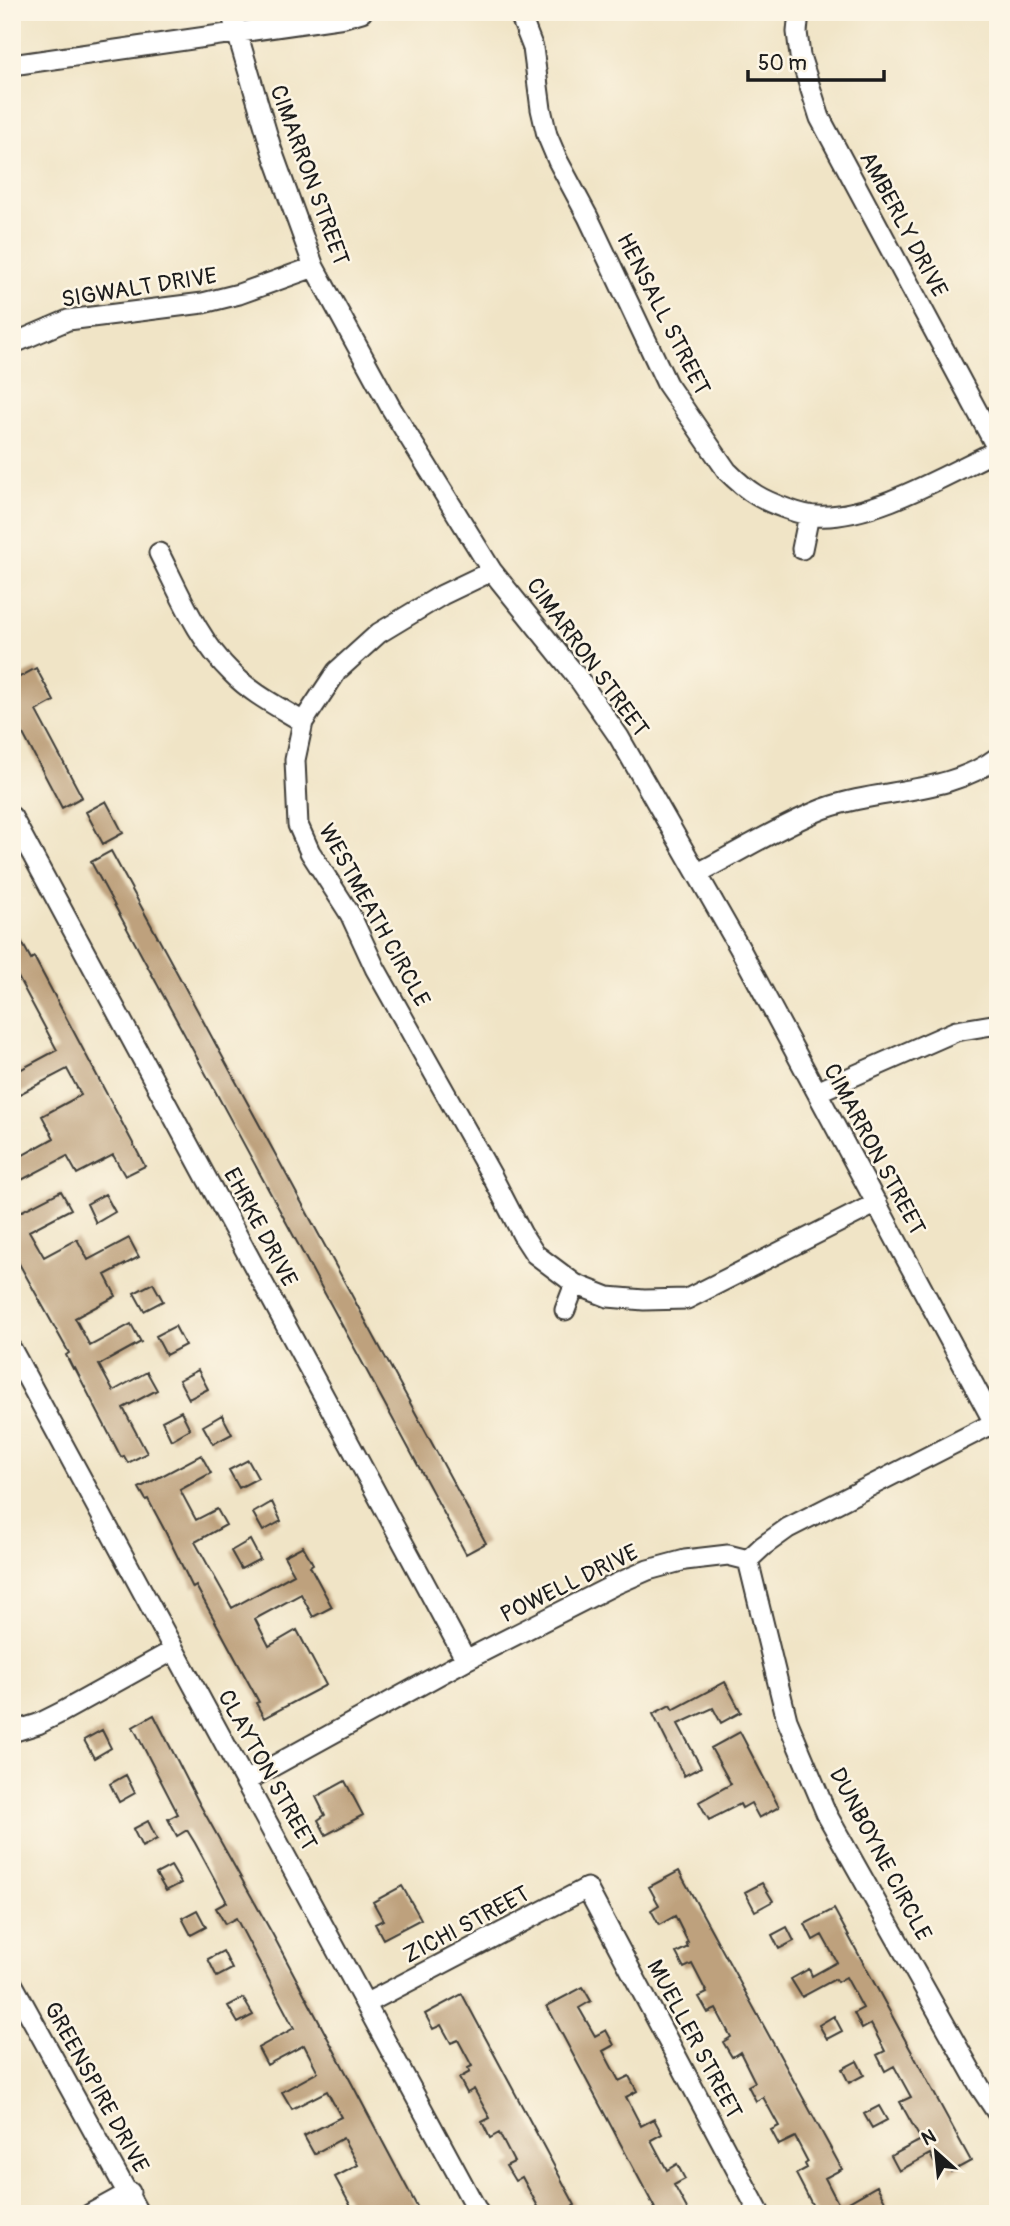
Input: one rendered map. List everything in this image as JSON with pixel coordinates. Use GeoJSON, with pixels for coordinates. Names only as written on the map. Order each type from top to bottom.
{"type":"FeatureCollection","features":[{"type":"Feature","properties":{"kind":"street","name":"CIMARRON STREET"},"geometry":{"type":"LineString","coordinates":[[231,12],[272,150],[314,267],[391,408],[492,571],[609,721],[698,873],[996,1426]]}},
{"type":"Feature","properties":{"kind":"street"},"geometry":{"type":"LineString","coordinates":[[12,65],[345,17],[362,12]]}},
{"type":"Feature","properties":{"kind":"street","name":"HENSALL STREET"},"geometry":{"type":"LineString","coordinates":[[519,12],[533,48],[541,109],[547,135],[558,161],[589,217],[667,384],[727,471],[737,481],[757,496],[809,515],[841,514],[890,501],[998,450]]}},
{"type":"Feature","properties":{"kind":"street","name":"AMBERLY DRIVE"},"geometry":{"type":"LineString","coordinates":[[799,12],[797,32],[800,56],[820,118],[998,450]]}},
{"type":"Feature","properties":{"kind":"street","name":"SIGWALT DRIVE"},"geometry":{"type":"LineString","coordinates":[[12,344],[68,320],[203,303],[239,294],[314,267]]}},
{"type":"Feature","properties":{"kind":"street"},"geometry":{"type":"LineString","coordinates":[[802,549],[809,515]]}},
{"type":"Feature","properties":{"kind":"street"},"geometry":{"type":"LineString","coordinates":[[159,553],[201,635],[231,673],[250,689],[303,722]]}},
{"type":"Feature","properties":{"kind":"street","name":"WESTMEATH CIRCLE"},"geometry":{"type":"LineString","coordinates":[[492,571],[430,601],[372,639],[337,671],[303,722],[295,761],[295,793],[298,825],[310,852],[350,914],[375,968],[522,1234],[536,1254],[575,1283],[608,1297],[687,1299],[877,1203]]}},
{"type":"Feature","properties":{"kind":"street"},"geometry":{"type":"LineString","coordinates":[[698,873],[824,809],[951,780],[998,757]]}},
{"type":"Feature","properties":{"kind":"street","name":"EHRKE DRIVE"},"geometry":{"type":"LineString","coordinates":[[12,817],[466,1660]]}},
{"type":"Feature","properties":{"kind":"street"},"geometry":{"type":"LineString","coordinates":[[817,1092],[948,1034],[998,1024]]}},
{"type":"Feature","properties":{"kind":"street"},"geometry":{"type":"LineString","coordinates":[[565,1310],[575,1283]]}},
{"type":"Feature","properties":{"kind":"street","name":"CLAYTON STREET"},"geometry":{"type":"LineString","coordinates":[[12,1350],[479,2214]]}},
{"type":"Feature","properties":{"kind":"street"},"geometry":{"type":"LineString","coordinates":[[748,1560],[788,1528],[996,1426]]}},
{"type":"Feature","properties":{"kind":"street","name":"POWELL DRIVE"},"geometry":{"type":"LineString","coordinates":[[246,1781],[466,1660],[616,1584],[648,1570],[685,1560],[728,1555],[748,1560]]}},
{"type":"Feature","properties":{"kind":"street","name":"DUNBOYNE CIRCLE"},"geometry":{"type":"LineString","coordinates":[[748,1560],[787,1720],[827,1815],[980,2087],[998,2114]]}},
{"type":"Feature","properties":{"kind":"street"},"geometry":{"type":"LineString","coordinates":[[12,1732],[38,1724],[62,1712],[174,1650]]}},
{"type":"Feature","properties":{"kind":"street","name":"ZICHI STREET"},"geometry":{"type":"LineString","coordinates":[[367,2003],[587,1888]]}},
{"type":"Feature","properties":{"kind":"street","name":"MUELLER STREET"},"geometry":{"type":"LineString","coordinates":[[587,1888],[760,2214]]}},
{"type":"Feature","properties":{"kind":"street","name":"GREENSPIRE DRIVE"},"geometry":{"type":"LineString","coordinates":[[12,1983],[139,2214]]}},
{"type":"Feature","properties":{"kind":"street"},"geometry":{"type":"LineString","coordinates":[[90,2214],[129,2193]]}},
{"type":"Feature","properties":{"kind":"building"},"geometry":{"type":"Polygon","coordinates":[[[36,668],[54,701],[36,711],[82,797],[62,808],[12,713],[12,704],[18,701],[12,690],[12,681],[36,668]]]}},
{"type":"Feature","properties":{"kind":"building"},"geometry":{"type":"Polygon","coordinates":[[[106,801],[123,833],[103,844],[86,812],[106,801]]]}},
{"type":"Feature","properties":{"kind":"building"},"geometry":{"type":"Polygon","coordinates":[[[111,851],[486,1543],[466,1554],[91,862],[111,851]]]}},
{"type":"Feature","properties":{"kind":"building"},"geometry":{"type":"Polygon","coordinates":[[[12,924],[31,959],[34,957],[145,1166],[125,1176],[113,1155],[77,1174],[67,1156],[12,1185],[12,1161],[54,1138],[42,1116],[81,1095],[67,1069],[12,1098],[12,1074],[57,1050],[12,966],[12,924]]]}},
{"type":"Feature","properties":{"kind":"building"},"geometry":{"type":"Polygon","coordinates":[[[61,1191],[71,1209],[29,1231],[44,1257],[77,1239],[88,1260],[129,1238],[139,1257],[105,1275],[116,1296],[75,1318],[90,1346],[131,1324],[141,1342],[99,1365],[113,1391],[147,1372],[157,1390],[123,1408],[147,1453],[128,1463],[124,1456],[121,1457],[66,1355],[69,1353],[12,1251],[12,1216],[61,1191]]]}},
{"type":"Feature","properties":{"kind":"building"},"geometry":{"type":"Polygon","coordinates":[[[105,1194],[115,1212],[96,1223],[87,1204],[105,1194]]]}},
{"type":"Feature","properties":{"kind":"building"},"geometry":{"type":"Polygon","coordinates":[[[153,1283],[163,1301],[144,1311],[134,1293],[153,1283]]]}},
{"type":"Feature","properties":{"kind":"building"},"geometry":{"type":"Polygon","coordinates":[[[175,1326],[185,1345],[166,1355],[156,1336],[175,1326]]]}},
{"type":"Feature","properties":{"kind":"building"},"geometry":{"type":"Polygon","coordinates":[[[198,1370],[208,1389],[189,1399],[179,1380],[198,1370]]]}},
{"type":"Feature","properties":{"kind":"building"},"geometry":{"type":"Polygon","coordinates":[[[181,1411],[190,1429],[171,1440],[162,1421],[181,1411]]]}},
{"type":"Feature","properties":{"kind":"building"},"geometry":{"type":"Polygon","coordinates":[[[222,1415],[232,1434],[213,1444],[203,1426],[222,1415]]]}},
{"type":"Feature","properties":{"kind":"building"},"geometry":{"type":"Polygon","coordinates":[[[201,1455],[211,1473],[180,1490],[196,1520],[217,1509],[226,1525],[195,1542],[232,1608],[294,1574],[284,1556],[303,1546],[313,1564],[310,1566],[332,1607],[313,1617],[301,1594],[255,1619],[269,1646],[297,1630],[326,1685],[264,1718],[256,1703],[259,1702],[196,1586],[193,1588],[148,1499],[146,1500],[139,1488],[201,1455]]]}},
{"type":"Feature","properties":{"kind":"building"},"geometry":{"type":"Polygon","coordinates":[[[248,1460],[258,1478],[239,1488],[229,1470],[248,1460]]]}},
{"type":"Feature","properties":{"kind":"building"},"geometry":{"type":"Polygon","coordinates":[[[272,1502],[281,1521],[263,1531],[253,1513],[272,1502]]]}},
{"type":"Feature","properties":{"kind":"building"},"geometry":{"type":"Polygon","coordinates":[[[250,1540],[260,1559],[241,1569],[231,1551],[250,1540]]]}},
{"type":"Feature","properties":{"kind":"building"},"geometry":{"type":"Polygon","coordinates":[[[725,1682],[741,1712],[721,1723],[713,1708],[678,1724],[701,1767],[684,1776],[653,1714],[670,1705],[673,1710],[725,1682]]]}},
{"type":"Feature","properties":{"kind":"building"},"geometry":{"type":"Polygon","coordinates":[[[154,1715],[421,2214],[355,2214],[335,2177],[358,2165],[343,2138],[314,2154],[304,2136],[341,2117],[327,2091],[292,2109],[282,2092],[318,2072],[304,2045],[267,2065],[258,2048],[294,2028],[236,1918],[225,1924],[216,1908],[227,1902],[195,1843],[187,1830],[177,1836],[168,1819],[178,1814],[133,1727],[154,1715]]]}},
{"type":"Feature","properties":{"kind":"building"},"geometry":{"type":"Polygon","coordinates":[[[102,1730],[111,1748],[94,1758],[84,1740],[102,1730]]]}},
{"type":"Feature","properties":{"kind":"building"},"geometry":{"type":"Polygon","coordinates":[[[740,1732],[779,1807],[759,1818],[751,1803],[742,1808],[740,1804],[709,1820],[699,1802],[731,1784],[711,1748],[740,1732]]]}},
{"type":"Feature","properties":{"kind":"building"},"geometry":{"type":"Polygon","coordinates":[[[126,1775],[135,1793],[119,1802],[110,1784],[126,1775]]]}},
{"type":"Feature","properties":{"kind":"building"},"geometry":{"type":"Polygon","coordinates":[[[345,1781],[363,1815],[326,1835],[318,1820],[325,1815],[316,1797],[345,1781]]]}},
{"type":"Feature","properties":{"kind":"building"},"geometry":{"type":"Polygon","coordinates":[[[148,1821],[157,1839],[142,1847],[133,1829],[148,1821]]]}},
{"type":"Feature","properties":{"kind":"building"},"geometry":{"type":"Polygon","coordinates":[[[171,1866],[181,1883],[166,1891],[156,1874],[171,1866]]]}},
{"type":"Feature","properties":{"kind":"building"},"geometry":{"type":"Polygon","coordinates":[[[679,1871],[842,2169],[825,2178],[840,2207],[877,2186],[887,2205],[871,2214],[817,2214],[796,2174],[807,2168],[805,2164],[808,2162],[795,2137],[779,2145],[771,2130],[779,2126],[763,2097],[756,2101],[748,2086],[755,2082],[740,2052],[732,2057],[723,2042],[731,2037],[716,2009],[708,2013],[699,1997],[707,1993],[692,1964],[684,1968],[676,1953],[688,1947],[688,1942],[675,1916],[659,1925],[651,1910],[659,1905],[649,1887],[679,1871]]]}},
{"type":"Feature","properties":{"kind":"building"},"geometry":{"type":"Polygon","coordinates":[[[762,1883],[773,1901],[755,1911],[745,1892],[762,1883]]]}},
{"type":"Feature","properties":{"kind":"building"},"geometry":{"type":"Polygon","coordinates":[[[402,1886],[421,1919],[383,1939],[375,1924],[383,1920],[373,1902],[402,1886]]]}},
{"type":"Feature","properties":{"kind":"building"},"geometry":{"type":"Polygon","coordinates":[[[834,1909],[971,2161],[951,2172],[943,2157],[934,2162],[930,2154],[899,2171],[891,2156],[921,2140],[900,2102],[911,2097],[894,2066],[885,2071],[877,2055],[885,2051],[871,2024],[862,2029],[854,2013],[863,2008],[846,1977],[837,1982],[835,1979],[802,1997],[791,1979],[809,1969],[812,1976],[837,1962],[822,1935],[813,1940],[805,1924],[834,1909]]]}},
{"type":"Feature","properties":{"kind":"building"},"geometry":{"type":"Polygon","coordinates":[[[197,1910],[206,1927],[191,1935],[182,1918],[197,1910]]]}},
{"type":"Feature","properties":{"kind":"building"},"geometry":{"type":"Polygon","coordinates":[[[787,1927],[794,1941],[779,1949],[772,1935],[787,1927]]]}},
{"type":"Feature","properties":{"kind":"building"},"geometry":{"type":"Polygon","coordinates":[[[223,1951],[232,1969],[217,1977],[208,1959],[223,1951]]]}},
{"type":"Feature","properties":{"kind":"building"},"geometry":{"type":"Polygon","coordinates":[[[583,1987],[591,2001],[579,2008],[595,2036],[606,2030],[614,2045],[603,2051],[619,2081],[629,2076],[637,2091],[626,2097],[641,2126],[654,2119],[662,2134],[651,2140],[667,2170],[677,2164],[685,2179],[674,2185],[690,2214],[658,2214],[547,2006],[583,1987]]]}},
{"type":"Feature","properties":{"kind":"building"},"geometry":{"type":"Polygon","coordinates":[[[462,1994],[575,2205],[559,2214],[542,2214],[522,2177],[515,2181],[506,2166],[514,2162],[499,2133],[490,2138],[482,2122],[490,2118],[474,2089],[467,2093],[459,2078],[470,2072],[468,2068],[472,2066],[458,2040],[451,2043],[441,2025],[433,2029],[425,2014],[462,1994]]]}},
{"type":"Feature","properties":{"kind":"building"},"geometry":{"type":"Polygon","coordinates":[[[243,1998],[253,2015],[238,2023],[228,2006],[243,1998]]]}},
{"type":"Feature","properties":{"kind":"building"},"geometry":{"type":"Polygon","coordinates":[[[834,2016],[842,2031],[827,2039],[819,2025],[834,2016]]]}},
{"type":"Feature","properties":{"kind":"building"},"geometry":{"type":"Polygon","coordinates":[[[857,2061],[864,2075],[849,2083],[842,2069],[857,2061]]]}},
{"type":"Feature","properties":{"kind":"building"},"geometry":{"type":"Polygon","coordinates":[[[879,2106],[887,2120],[872,2128],[864,2114],[879,2106]]]}}]}
